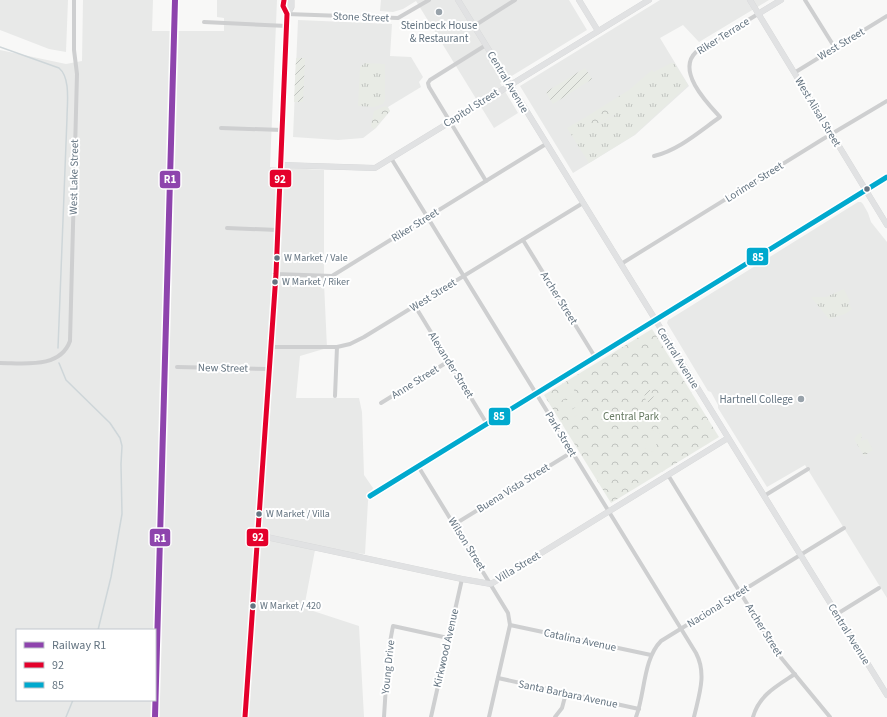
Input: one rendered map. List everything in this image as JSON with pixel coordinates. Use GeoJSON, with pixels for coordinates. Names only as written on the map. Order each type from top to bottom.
{"type":"FeatureCollection","features":[{"type":"Feature","properties":{"kind":"main road"},"geometry":{"type":"LineString","coordinates":[[245,717],[276,274],[287,26],[287,14],[283,6],[284,0]]}},
{"type":"Feature","properties":{"kind":"main road"},"geometry":{"type":"LineString","coordinates":[[287,14],[292,0]]}},
{"type":"Feature","properties":{"kind":"street","name":"West Lake Street"},"geometry":{"type":"LineString","coordinates":[[0,362],[33,363],[57,358],[68,348],[70,341],[77,74],[74,50],[74,0]]}},
{"type":"Feature","properties":{"kind":"street","name":"Stone Street"},"geometry":{"type":"LineString","coordinates":[[287,14],[396,18],[402,17],[429,0]]}},
{"type":"Feature","properties":{"kind":"street","name":"Central Avenue"},"geometry":{"type":"LineString","coordinates":[[458,0],[887,695]]}},
{"type":"Feature","properties":{"kind":"street"},"geometry":{"type":"LineString","coordinates":[[474,26],[515,0]]}},
{"type":"Feature","properties":{"kind":"street"},"geometry":{"type":"LineString","coordinates":[[579,0],[598,31]]}},
{"type":"Feature","properties":{"kind":"street","name":"Capitol Street"},"geometry":{"type":"LineString","coordinates":[[281,165],[375,168],[648,0]]}},
{"type":"Feature","properties":{"kind":"street","name":"West Alisal Street"},"geometry":{"type":"LineString","coordinates":[[750,0],[887,225]]}},
{"type":"Feature","properties":{"kind":"street"},"geometry":{"type":"LineString","coordinates":[[758,14],[781,0]]}},
{"type":"Feature","properties":{"kind":"street"},"geometry":{"type":"LineString","coordinates":[[805,0],[835,48]]}},
{"type":"Feature","properties":{"kind":"street","name":"Riker Terrace"},"geometry":{"type":"LineString","coordinates":[[654,156],[665,153],[688,140],[720,117],[703,98],[692,80],[690,60],[696,52],[758,14]]}},
{"type":"Feature","properties":{"kind":"street","name":"West Street"},"geometry":{"type":"LineString","coordinates":[[794,73],[887,16]]}},
{"type":"Feature","properties":{"kind":"street"},"geometry":{"type":"LineString","coordinates":[[204,22],[287,26]]}},
{"type":"Feature","properties":{"kind":"street"},"geometry":{"type":"LineString","coordinates":[[486,45],[430,80],[428,83],[486,181]]}},
{"type":"Feature","properties":{"kind":"street","name":"Lorimer Street"},"geometry":{"type":"LineString","coordinates":[[621,264],[887,101]]}},
{"type":"Feature","properties":{"kind":"street"},"geometry":{"type":"LineString","coordinates":[[220,128],[282,130]]}},
{"type":"Feature","properties":{"kind":"street","name":"Riker Street"},"geometry":{"type":"LineString","coordinates":[[276,274],[332,276],[546,144]]}},
{"type":"Feature","properties":{"kind":"street","name":"Park Street"},"geometry":{"type":"LineString","coordinates":[[391,158],[696,653],[702,670],[702,685],[694,717]]}},
{"type":"Feature","properties":{"kind":"street"},"geometry":{"type":"LineString","coordinates":[[370,496],[887,177]]}},
{"type":"Feature","properties":{"kind":"street","name":"West Street"},"geometry":{"type":"LineString","coordinates":[[271,347],[337,347],[358,341],[583,203]]}},
{"type":"Feature","properties":{"kind":"street"},"geometry":{"type":"LineString","coordinates":[[227,228],[278,230]]}},
{"type":"Feature","properties":{"kind":"street","name":"Archer Street"},"geometry":{"type":"LineString","coordinates":[[523,240],[595,357]]}},
{"type":"Feature","properties":{"kind":"street","name":"Alexander Street"},"geometry":{"type":"LineString","coordinates":[[415,306],[487,424]]}},
{"type":"Feature","properties":{"kind":"street"},"geometry":{"type":"LineString","coordinates":[[335,396],[337,347]]}},
{"type":"Feature","properties":{"kind":"street","name":"Anne Street"},"geometry":{"type":"LineString","coordinates":[[381,402],[448,361]]}},
{"type":"Feature","properties":{"kind":"street","name":"New Street"},"geometry":{"type":"LineString","coordinates":[[177,366],[269,369]]}},
{"type":"Feature","properties":{"kind":"street","name":"Villa Street"},"geometry":{"type":"LineString","coordinates":[[257,535],[491,584],[728,438]]}},
{"type":"Feature","properties":{"kind":"street","name":"Buena Vista Street"},"geometry":{"type":"LineString","coordinates":[[455,524],[572,452]]}},
{"type":"Feature","properties":{"kind":"street","name":"Wilson Street"},"geometry":{"type":"LineString","coordinates":[[418,466],[455,524],[506,609],[509,617],[510,625],[489,717]]}},
{"type":"Feature","properties":{"kind":"street"},"geometry":{"type":"LineString","coordinates":[[764,496],[808,469]]}},
{"type":"Feature","properties":{"kind":"street","name":"Archer Street"},"geometry":{"type":"LineString","coordinates":[[668,475],[776,651],[830,717]]}},
{"type":"Feature","properties":{"kind":"street","name":"Nacional Street"},"geometry":{"type":"LineString","coordinates":[[636,717],[651,655],[661,641],[844,528]]}},
{"type":"Feature","properties":{"kind":"street","name":"Kirkwood Avenue"},"geometry":{"type":"LineString","coordinates":[[431,717],[462,579]]}},
{"type":"Feature","properties":{"kind":"street"},"geometry":{"type":"LineString","coordinates":[[837,614],[879,588]]}},
{"type":"Feature","properties":{"kind":"street","name":"Catalina Avenue"},"geometry":{"type":"LineString","coordinates":[[510,625],[651,655]]}},
{"type":"Feature","properties":{"kind":"street","name":"Young Drive"},"geometry":{"type":"LineString","coordinates":[[384,717],[388,653],[394,626],[448,638]]}},
{"type":"Feature","properties":{"kind":"street"},"geometry":{"type":"LineString","coordinates":[[753,717],[765,695],[774,687],[795,674]]}},
{"type":"Feature","properties":{"kind":"street","name":"Santa Barbara Avenue"},"geometry":{"type":"LineString","coordinates":[[498,678],[639,709]]}},
{"type":"Feature","properties":{"kind":"street"},"geometry":{"type":"LineString","coordinates":[[555,717],[562,708],[566,693]]}},
{"type":"Feature","properties":{"kind":"shaded area"},"geometry":{"type":"Polygon","coordinates":[[[0,0],[68,0],[66,52],[49,49],[0,30],[0,0]]]}},
{"type":"Feature","properties":{"kind":"shaded area"},"geometry":{"type":"Polygon","coordinates":[[[83,0],[153,0],[152,31],[224,31],[224,18],[217,17],[217,0],[277,0],[270,167],[324,170],[324,283],[327,348],[300,356],[296,398],[359,398],[362,412],[364,475],[373,488],[368,501],[365,554],[315,550],[304,608],[359,626],[364,717],[0,717],[0,50],[66,64],[82,61],[83,0]]]}},
{"type":"Feature","properties":{"kind":"shaded area"},"geometry":{"type":"Polygon","coordinates":[[[381,0],[569,0],[587,30],[500,83],[518,113],[494,128],[416,1],[403,9],[393,12],[380,11],[381,0]]]}},
{"type":"Feature","properties":{"kind":"shaded area"},"geometry":{"type":"Polygon","coordinates":[[[660,0],[769,0],[699,42],[683,25],[660,38],[689,86],[635,135],[573,173],[520,86],[660,0]]]}},
{"type":"Feature","properties":{"kind":"shaded area"},"geometry":{"type":"Polygon","coordinates":[[[298,20],[392,24],[390,56],[411,57],[423,77],[419,82],[421,87],[388,107],[390,111],[376,128],[363,138],[338,140],[293,137],[298,20]]]}},
{"type":"Feature","properties":{"kind":"shaded area","name":"Hartnell College"},"geometry":{"type":"Polygon","coordinates":[[[858,202],[863,204],[871,222],[887,242],[887,598],[805,465],[767,487],[718,408],[718,405],[711,392],[708,391],[667,323],[668,320],[858,202]]]}},
{"type":"Feature","properties":{"kind":"green space"},"geometry":{"type":"Polygon","coordinates":[[[296,58],[305,58],[303,102],[294,102],[296,58]]]}},
{"type":"Feature","properties":{"kind":"green space"},"geometry":{"type":"Polygon","coordinates":[[[365,63],[385,64],[385,100],[383,104],[374,107],[358,106],[360,67],[365,63]]]}},
{"type":"Feature","properties":{"kind":"green space"},"geometry":{"type":"Polygon","coordinates":[[[671,63],[674,63],[688,85],[634,135],[589,163],[567,128],[586,117],[593,128],[615,115],[608,103],[629,90],[652,70],[654,72],[671,63]]]}},
{"type":"Feature","properties":{"kind":"green space"},"geometry":{"type":"Polygon","coordinates":[[[585,68],[592,79],[553,104],[546,92],[585,68]]]}},
{"type":"Feature","properties":{"kind":"green space"},"geometry":{"type":"Polygon","coordinates":[[[608,103],[615,114],[593,128],[586,117],[608,103]]]}},
{"type":"Feature","properties":{"kind":"green space"},"geometry":{"type":"Polygon","coordinates":[[[385,106],[390,111],[374,129],[371,126],[374,111],[385,106]]]}},
{"type":"Feature","properties":{"kind":"green space"},"geometry":{"type":"Polygon","coordinates":[[[844,289],[850,301],[848,303],[852,309],[845,314],[829,319],[811,297],[826,297],[844,289]]]}},
{"type":"Feature","properties":{"kind":"green space","name":"Central Park"},"geometry":{"type":"Polygon","coordinates":[[[652,329],[719,437],[611,503],[544,395],[652,329]]]}},
{"type":"Feature","properties":{"kind":"green space"},"geometry":{"type":"Polygon","coordinates":[[[571,385],[575,392],[561,401],[557,394],[571,385]]]}},
{"type":"Feature","properties":{"kind":"green space"},"geometry":{"type":"Polygon","coordinates":[[[647,389],[650,390],[657,401],[656,403],[651,404],[646,401],[644,393],[647,389]]]}},
{"type":"Feature","properties":{"kind":"green space"},"geometry":{"type":"Polygon","coordinates":[[[576,394],[581,401],[567,409],[562,403],[576,394]]]}},
{"type":"Feature","properties":{"kind":"green space"},"geometry":{"type":"Polygon","coordinates":[[[582,403],[586,410],[572,418],[568,412],[582,403]]]}},
{"type":"Feature","properties":{"kind":"green space"},"geometry":{"type":"Polygon","coordinates":[[[652,430],[661,434],[653,452],[644,448],[652,430]]]}},
{"type":"Feature","properties":{"kind":"green space"},"geometry":{"type":"Polygon","coordinates":[[[861,433],[861,441],[867,439],[873,450],[864,456],[854,439],[861,433]]]}},
{"type":"Feature","properties":{"kind":"waterway"},"geometry":{"type":"LineString","coordinates":[[0,47],[59,68],[63,72],[67,85],[68,92],[58,348]]}},
{"type":"Feature","properties":{"kind":"waterway"},"geometry":{"type":"LineString","coordinates":[[59,363],[66,380],[110,423],[120,438],[122,446],[122,514],[111,577],[98,629]]}},
{"type":"Feature","properties":{"kind":"waterway"},"geometry":{"type":"LineString","coordinates":[[66,717],[73,701]]}},
{"type":"Feature","properties":{"kind":"rail line","name":"R1"},"geometry":{"type":"LineString","coordinates":[[156,681],[175,0]]}},
{"type":"Feature","properties":{"kind":"rail line","name":"R1"},"geometry":{"type":"LineString","coordinates":[[155,701],[155,717]]}},
{"type":"Feature","properties":{"kind":"transit line","name":"92"},"geometry":{"type":"LineString","coordinates":[[245,717],[276,274],[287,14],[283,6],[284,0]]}},
{"type":"Feature","properties":{"kind":"transit line","name":"85"},"geometry":{"type":"LineString","coordinates":[[370,496],[887,177]]}},
{"type":"Feature","properties":{"kind":"place","name":"Steinbeck House & Restaurant"},"geometry":{"type":"Point","coordinates":[439,12]}},
{"type":"Feature","properties":{"kind":"place","name":"W Market / Vale"},"geometry":{"type":"Point","coordinates":[277,258]}},
{"type":"Feature","properties":{"kind":"place","name":"W Market / Riker"},"geometry":{"type":"Point","coordinates":[275,282]}},
{"type":"Feature","properties":{"kind":"place","name":"Hartnell College"},"geometry":{"type":"Point","coordinates":[801,399]}},
{"type":"Feature","properties":{"kind":"place","name":"W Market / Villa"},"geometry":{"type":"Point","coordinates":[259,514]}},
{"type":"Feature","properties":{"kind":"place","name":"W Market / 420"},"geometry":{"type":"Point","coordinates":[253,606]}}]}
